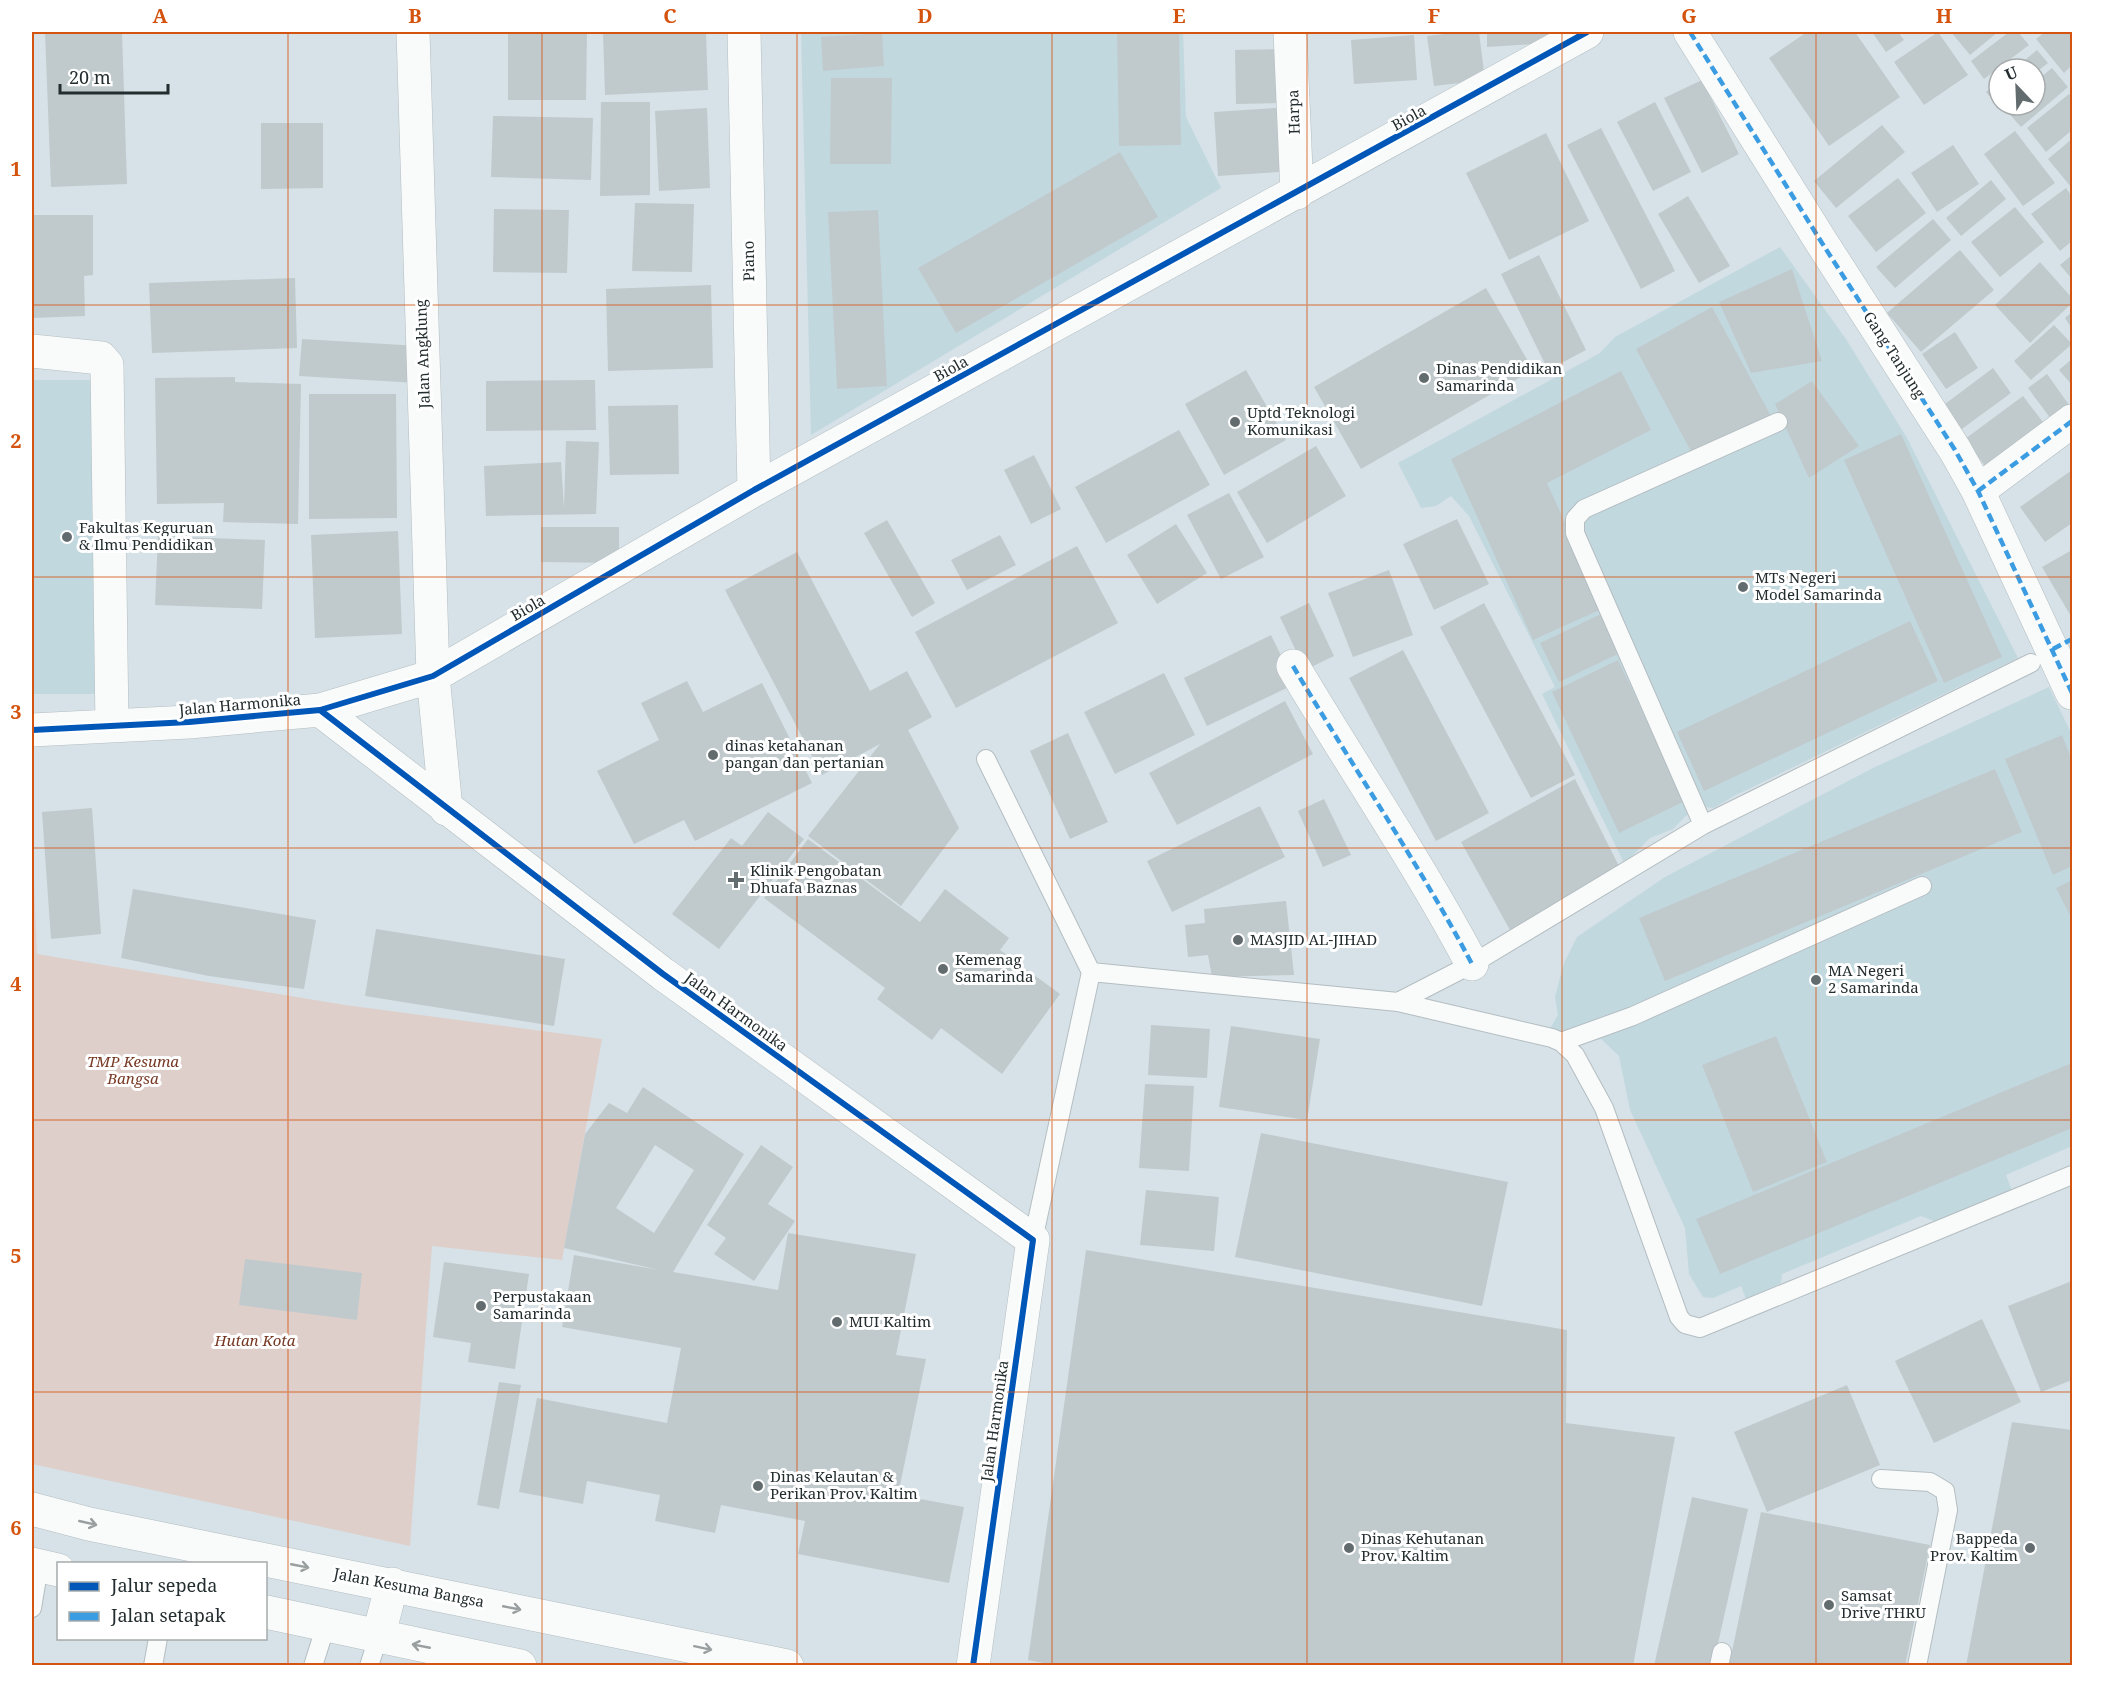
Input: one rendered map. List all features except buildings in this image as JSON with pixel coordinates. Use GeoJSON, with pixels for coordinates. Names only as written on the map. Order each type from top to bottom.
{"type":"FeatureCollection","features":[{"type":"Feature","properties":{"kind":"street","name":"Jalan Angklung"},"geometry":{"type":"LineString","coordinates":[[413,32],[433,676],[446,809]]}},
{"type":"Feature","properties":{"kind":"street","name":"Piano"},"geometry":{"type":"LineString","coordinates":[[744,32],[754,490]]}},
{"type":"Feature","properties":{"kind":"street","name":"Harpa"},"geometry":{"type":"LineString","coordinates":[[1290,32],[1297,193]]}},
{"type":"Feature","properties":{"kind":"street","name":"Biola"},"geometry":{"type":"LineString","coordinates":[[320,710],[433,676],[754,490],[1587,32]]}},
{"type":"Feature","properties":{"kind":"street","name":"Gang Tanjung"},"geometry":{"type":"LineString","coordinates":[[1690,32],[1821,243],[1954,450],[1978,492],[2073,693]]}},
{"type":"Feature","properties":{"kind":"street"},"geometry":{"type":"LineString","coordinates":[[32,351],[101,358],[107,365],[112,726]]}},
{"type":"Feature","properties":{"kind":"street"},"geometry":{"type":"LineString","coordinates":[[1978,492],[2073,421]]}},
{"type":"Feature","properties":{"kind":"street"},"geometry":{"type":"LineString","coordinates":[[1293,666],[1343,752],[1443,909],[1472,964]]}},
{"type":"Feature","properties":{"kind":"street","name":"Jalan Harmonika"},"geometry":{"type":"LineString","coordinates":[[32,726],[112,726],[320,710],[663,974],[1033,1240],[973,1665]]}},
{"type":"Feature","properties":{"kind":"street","name":"Jalan Kesuma Bangsa"},"geometry":{"type":"LineString","coordinates":[[32,1509],[787,1665]]}},
{"type":"Feature","properties":{"kind":"street"},"geometry":{"type":"LineString","coordinates":[[326,1625],[336,1573]]}},
{"type":"Feature","properties":{"kind":"street"},"geometry":{"type":"LineString","coordinates":[[374,1652],[392,1584]]}},
{"type":"Feature","properties":{"kind":"street"},"geometry":{"type":"LineString","coordinates":[[267,1612],[326,1625],[374,1652],[520,1665]]}},
{"type":"Feature","properties":{"kind":"lane"},"geometry":{"type":"LineString","coordinates":[[1703,825],[1575,533],[1575,519],[1584,508],[1778,422]]}},
{"type":"Feature","properties":{"kind":"lane"},"geometry":{"type":"LineString","coordinates":[[1398,1002],[1472,964],[1703,825],[2052,650]]}},
{"type":"Feature","properties":{"kind":"lane"},"geometry":{"type":"LineString","coordinates":[[986,759],[1091,972],[1033,1240]]}},
{"type":"Feature","properties":{"kind":"lane"},"geometry":{"type":"LineString","coordinates":[[1561,1042],[1633,1016],[1922,886]]}},
{"type":"Feature","properties":{"kind":"lane"},"geometry":{"type":"LineString","coordinates":[[1091,972],[1398,1002],[1479,1019],[1561,1042],[1575,1055],[1604,1108],[1679,1317],[1691,1327],[1700,1328],[2073,1175]]}},
{"type":"Feature","properties":{"kind":"lane"},"geometry":{"type":"LineString","coordinates":[[1881,1479],[1930,1482],[1945,1491],[1948,1510],[1917,1665]]}},
{"type":"Feature","properties":{"kind":"lane"},"geometry":{"type":"LineString","coordinates":[[32,1608],[43,1567]]}},
{"type":"Feature","properties":{"kind":"lane"},"geometry":{"type":"LineString","coordinates":[[313,1665],[326,1625]]}},
{"type":"Feature","properties":{"kind":"lane"},"geometry":{"type":"LineString","coordinates":[[153,1665],[158,1640]]}},
{"type":"Feature","properties":{"kind":"shaded area"},"geometry":{"type":"Polygon","coordinates":[[[801,32],[1183,32],[1186,117],[1221,188],[811,435],[801,32]]]}},
{"type":"Feature","properties":{"kind":"shaded area","name":"MTs Negeri Model Samarinda"},"geometry":{"type":"Polygon","coordinates":[[[1780,247],[1846,339],[1907,438],[2018,658],[1734,796],[1714,808],[1703,807],[1690,812],[1673,829],[1650,838],[1629,859],[1623,861],[1542,694],[1555,687],[1469,516],[1451,496],[1436,506],[1421,508],[1398,463],[1600,353],[1615,337],[1780,247]]]}},
{"type":"Feature","properties":{"kind":"shaded area","name":"Fakultas Keguruan & Ilmu Pendidikan"},"geometry":{"type":"Polygon","coordinates":[[[32,380],[103,380],[103,694],[32,694],[32,380]]]}},
{"type":"Feature","properties":{"kind":"shaded area","name":"MA Negeri 2 Samarinda"},"geometry":{"type":"Polygon","coordinates":[[[2049,687],[2072,735],[2072,1146],[2006,1175],[2012,1191],[1939,1223],[1921,1216],[1782,1274],[1781,1283],[1747,1301],[1741,1286],[1713,1298],[1703,1297],[1689,1274],[1685,1228],[1630,1110],[1619,1056],[1601,1039],[1592,1041],[1548,1032],[1558,1015],[1555,997],[1564,963],[1577,937],[1665,877],[1873,768],[2049,687]]]}},
{"type":"Feature","properties":{"kind":"green space","name":"Hutan Kota"},"geometry":{"type":"Polygon","coordinates":[[[32,834],[37,954],[345,1005],[602,1039],[562,1260],[432,1246],[410,1546],[32,1464],[32,834]]]}},
{"type":"Feature","properties":{"kind":"marked path"},"geometry":{"type":"LineString","coordinates":[[1690,32],[1955,450],[1978,491],[2072,693]]}},
{"type":"Feature","properties":{"kind":"marked path"},"geometry":{"type":"LineString","coordinates":[[1978,491],[2072,421]]}},
{"type":"Feature","properties":{"kind":"marked path"},"geometry":{"type":"LineString","coordinates":[[2053,649],[2072,639]]}},
{"type":"Feature","properties":{"kind":"marked path"},"geometry":{"type":"LineString","coordinates":[[1293,666],[1430,888],[1472,964]]}},
{"type":"Feature","properties":{"kind":"cycle path"},"geometry":{"type":"LineString","coordinates":[[320,710],[433,676],[754,490],[1587,32]]}},
{"type":"Feature","properties":{"kind":"cycle path"},"geometry":{"type":"LineString","coordinates":[[32,730],[189,722],[320,710],[663,974],[1033,1240],[973,1666]]}},
{"type":"Feature","properties":{"kind":"place","name":"Dinas Pendidikan Samarinda"},"geometry":{"type":"Point","coordinates":[1424,378]}},
{"type":"Feature","properties":{"kind":"place","name":"Uptd Teknologi Komunikasi"},"geometry":{"type":"Point","coordinates":[1235,422]}},
{"type":"Feature","properties":{"kind":"place","name":"Fakultas Keguruan & Ilmu Pendidikan"},"geometry":{"type":"Point","coordinates":[67,537]}},
{"type":"Feature","properties":{"kind":"place","name":"MTs Negeri Model Samarinda"},"geometry":{"type":"Point","coordinates":[1743,587]}},
{"type":"Feature","properties":{"kind":"place","name":"dinas ketahanan pangan dan pertanian"},"geometry":{"type":"Point","coordinates":[713,755]}},
{"type":"Feature","properties":{"kind":"place","name":"Klinik Pengobatan Dhuafa Baznas"},"geometry":{"type":"Point","coordinates":[736,880]}},
{"type":"Feature","properties":{"kind":"place","name":"MASJID AL-JIHAD"},"geometry":{"type":"Point","coordinates":[1238,940]}},
{"type":"Feature","properties":{"kind":"place","name":"Kemenag Samarinda"},"geometry":{"type":"Point","coordinates":[943,969]}},
{"type":"Feature","properties":{"kind":"place","name":"MA Negeri 2 Samarinda"},"geometry":{"type":"Point","coordinates":[1816,980]}},
{"type":"Feature","properties":{"kind":"place","name":"Perpustakaan Samarinda"},"geometry":{"type":"Point","coordinates":[481,1306]}},
{"type":"Feature","properties":{"kind":"place","name":"MUI Kaltim"},"geometry":{"type":"Point","coordinates":[837,1322]}},
{"type":"Feature","properties":{"kind":"place","name":"Dinas Kelautan & Perikan Prov. Kaltim"},"geometry":{"type":"Point","coordinates":[758,1486]}},
{"type":"Feature","properties":{"kind":"place","name":"Dinas Kehutanan Prov. Kaltim"},"geometry":{"type":"Point","coordinates":[1349,1548]}},
{"type":"Feature","properties":{"kind":"place","name":"Bappeda Prov. Kaltim"},"geometry":{"type":"Point","coordinates":[2030,1548]}},
{"type":"Feature","properties":{"kind":"place","name":"Samsat Drive THRU"},"geometry":{"type":"Point","coordinates":[1829,1605]}},
{"type":"Feature","properties":{"kind":"park label","name":"TMP Kesuma Bangsa"},"geometry":{"type":"Point","coordinates":[133,1070]}}]}
